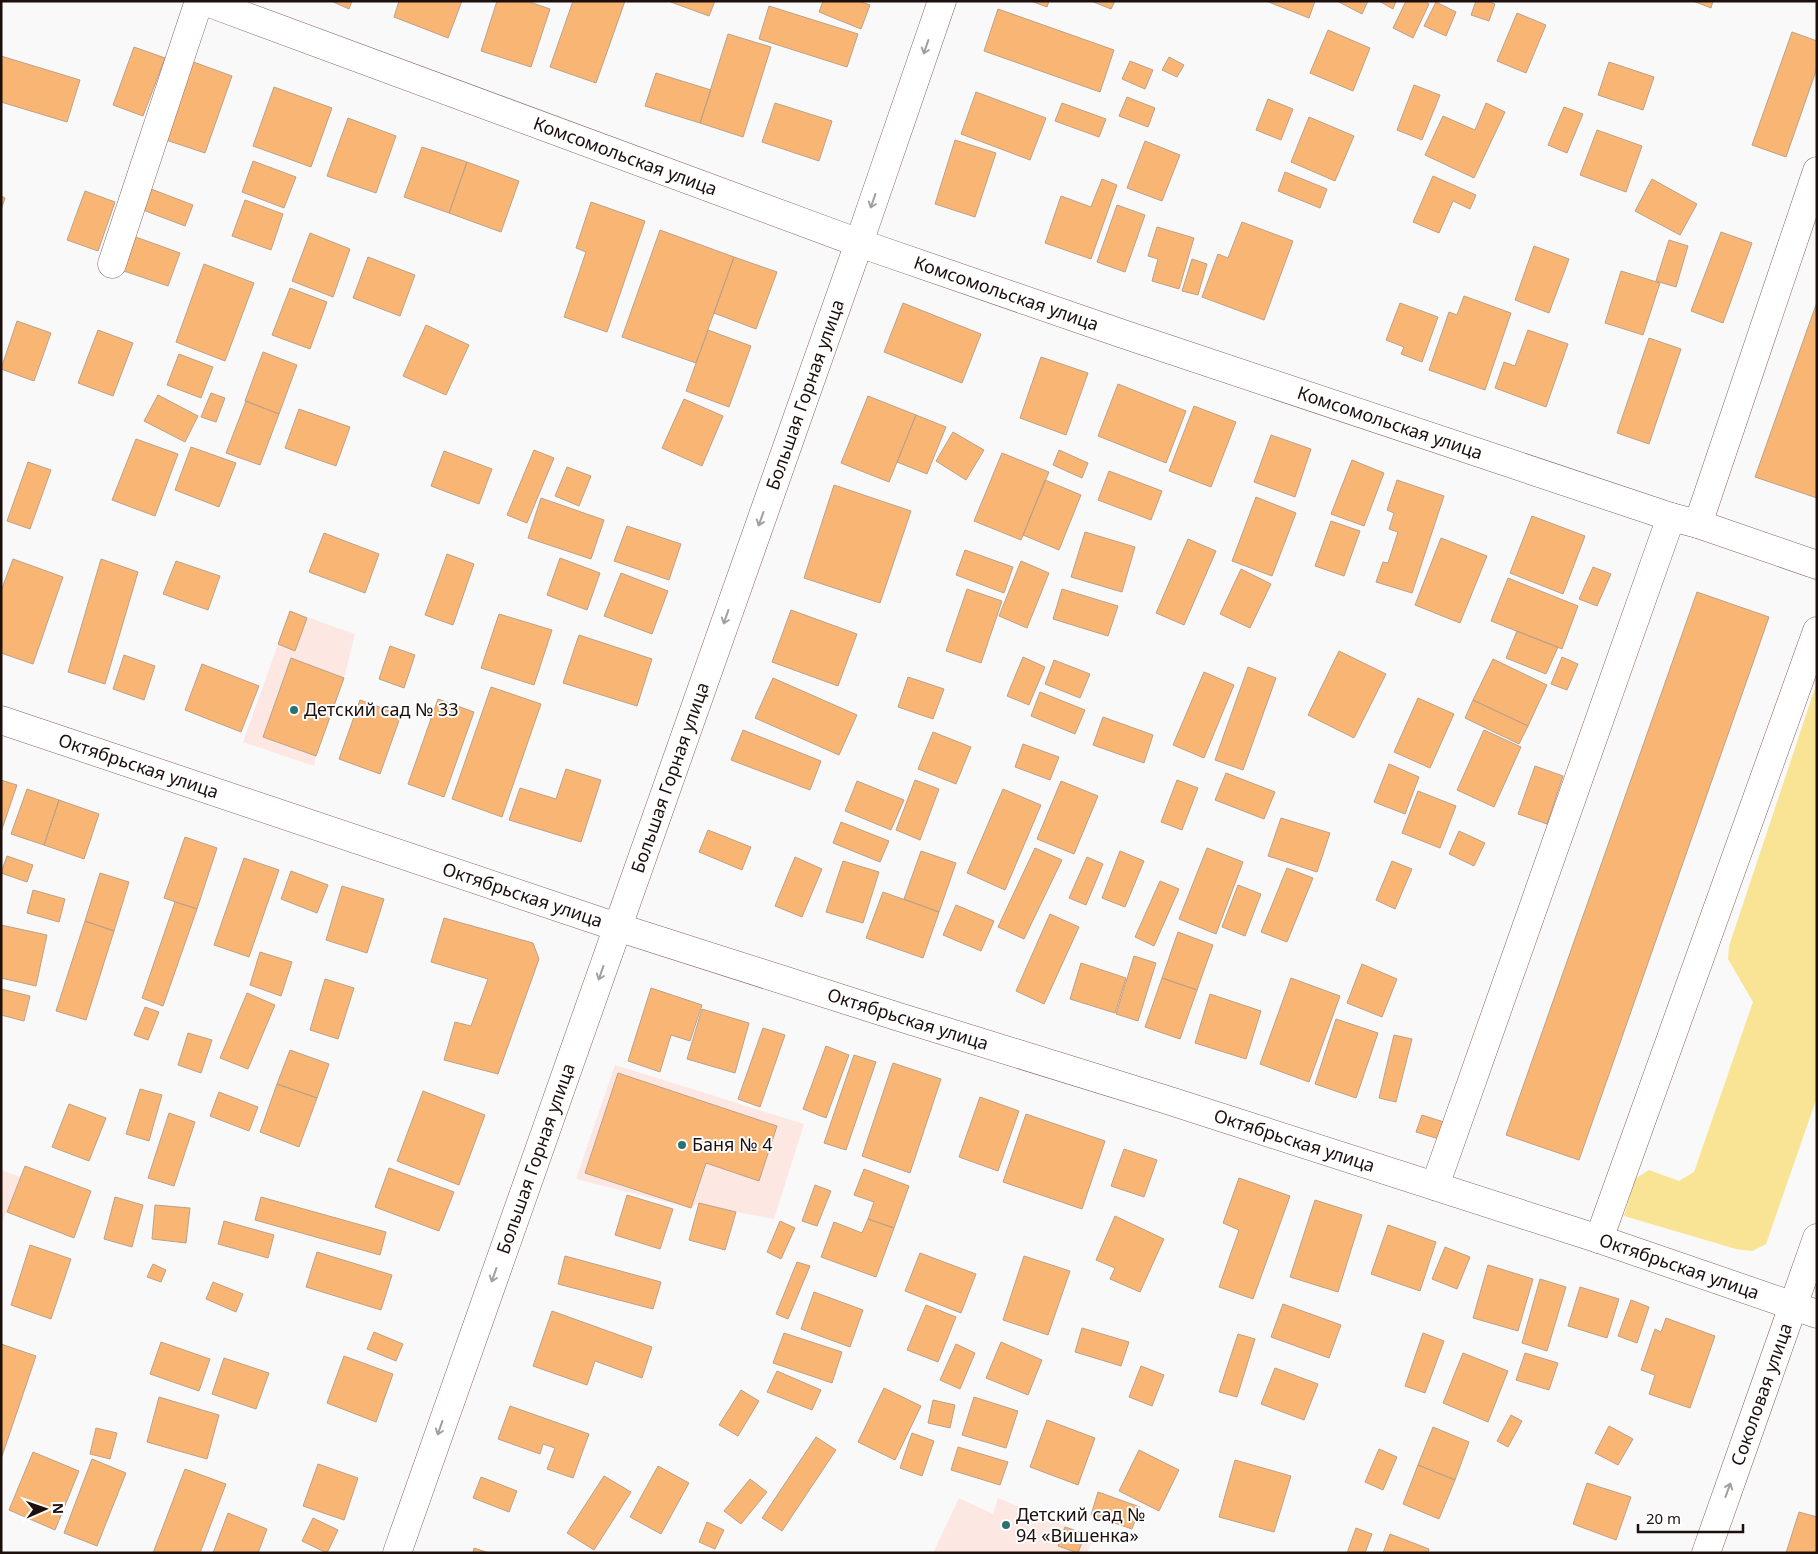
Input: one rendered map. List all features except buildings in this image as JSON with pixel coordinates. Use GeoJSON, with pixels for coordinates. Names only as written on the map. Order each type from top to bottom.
{"type":"FeatureCollection","features":[{"type":"Feature","properties":{"kind":"street"},"geometry":{"type":"LineString","coordinates":[[112,264],[199,1]]}},
{"type":"Feature","properties":{"kind":"street","name":"Комсомольская улица"},"geometry":{"type":"LineString","coordinates":[[204,1],[859,244],[1123,334],[1817,564]]}},
{"type":"Feature","properties":{"kind":"street","name":"Большая Горная улица"},"geometry":{"type":"LineString","coordinates":[[397,1553],[859,244],[942,1]]}},
{"type":"Feature","properties":{"kind":"street"},"geometry":{"type":"LineString","coordinates":[[1698,524],[1817,171]]}},
{"type":"Feature","properties":{"kind":"street"},"geometry":{"type":"LineString","coordinates":[[1435,1186],[1671,517]]}},
{"type":"Feature","properties":{"kind":"street"},"geometry":{"type":"LineString","coordinates":[[1599,1240],[1817,631]]}},
{"type":"Feature","properties":{"kind":"street","name":"Октябрьская улица"},"geometry":{"type":"LineString","coordinates":[[1,720],[617,927],[1435,1186],[1805,1309]]}},
{"type":"Feature","properties":{"kind":"street","name":"Соколовая улица"},"geometry":{"type":"LineString","coordinates":[[1706,1553],[1805,1309],[1817,1238]]}},
{"type":"Feature","properties":{"kind":"shaded area","name":"Детский сад № 33"},"geometry":{"type":"Polygon","coordinates":[[[290,611],[355,634],[344,678],[314,766],[243,742],[290,611]]]}},
{"type":"Feature","properties":{"kind":"shaded area"},"geometry":{"type":"Polygon","coordinates":[[[1817,682],[1817,1097],[1766,1244],[1752,1251],[1736,1249],[1624,1216],[1635,1179],[1649,1170],[1679,1181],[1694,1172],[1753,1002],[1728,959],[1729,946],[1817,682]]]}},
{"type":"Feature","properties":{"kind":"shaded area","name":"Баня № 4"},"geometry":{"type":"Polygon","coordinates":[[[615,1065],[804,1124],[774,1219],[699,1203],[691,1208],[576,1179],[615,1065]]]}},
{"type":"Feature","properties":{"kind":"shaded area"},"geometry":{"type":"Polygon","coordinates":[[[1,1170],[20,1177],[1,1225],[1,1170]]]}},
{"type":"Feature","properties":{"kind":"shaded area","name":"Детский сад № 94 «Вишенка»"},"geometry":{"type":"Polygon","coordinates":[[[959,1498],[993,1514],[998,1498],[1094,1537],[1087,1553],[933,1553],[959,1498]]]}},
{"type":"Feature","properties":{"kind":"place","name":"Детский сад № 33"},"geometry":{"type":"Point","coordinates":[294,710]}},
{"type":"Feature","properties":{"kind":"place","name":"Баня № 4"},"geometry":{"type":"Point","coordinates":[682,1145]}},
{"type":"Feature","properties":{"kind":"place","name":"Детский сад № 94 «Вишенка»"},"geometry":{"type":"Point","coordinates":[1006,1525]}}]}
